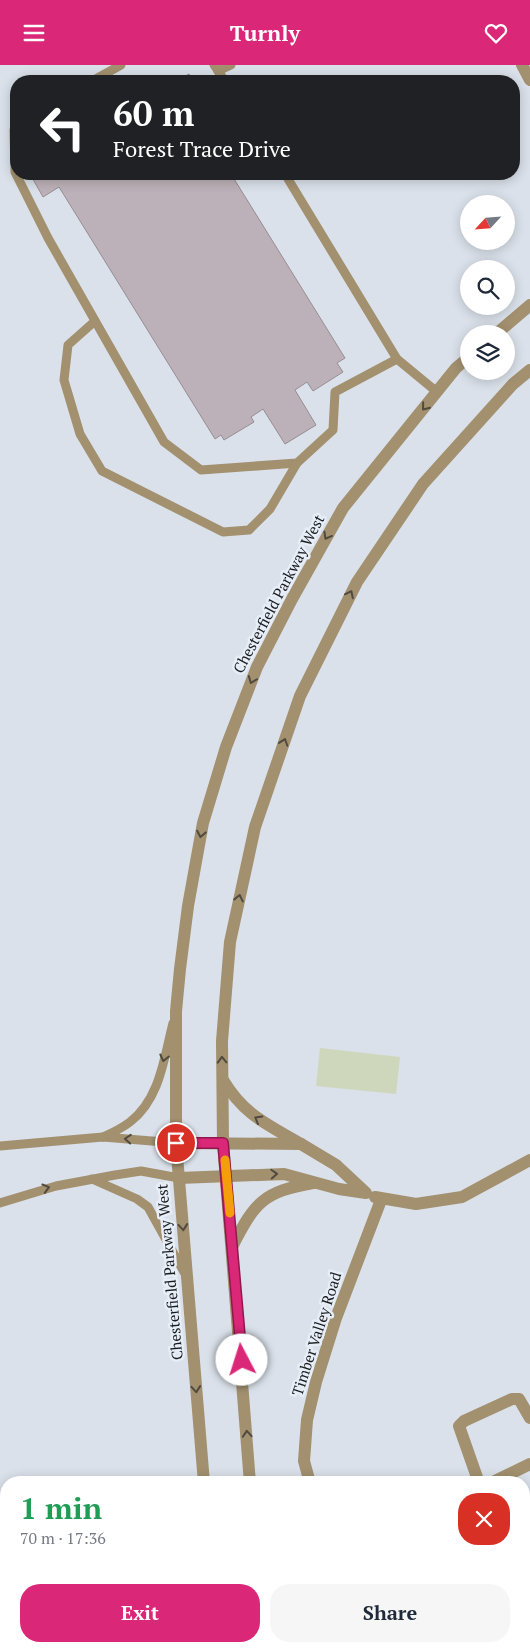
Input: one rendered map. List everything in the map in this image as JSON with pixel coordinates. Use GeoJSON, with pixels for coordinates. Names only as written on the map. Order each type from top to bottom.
{"type":"FeatureCollection","features":[{"type":"Feature","properties":{"kind":"street"},"geometry":{"type":"LineString","coordinates":[[522,65],[530,80]]}},
{"type":"Feature","properties":{"kind":"street"},"geometry":{"type":"LineString","coordinates":[[507,325],[530,305]]}},
{"type":"Feature","properties":{"kind":"street","name":"Chesterfield Parkway West"},"geometry":{"type":"LineString","coordinates":[[203,1476],[176,1143],[176,1011],[188,906],[203,823],[226,747],[257,667],[343,508],[437,392],[460,367]]}},
{"type":"Feature","properties":{"kind":"street"},"geometry":{"type":"LineString","coordinates":[[249,1476],[223,1143],[222,1041],[230,942],[255,827],[300,696],[356,582],[423,484],[512,385],[530,370]]}},
{"type":"Feature","properties":{"kind":"street"},"geometry":{"type":"LineString","coordinates":[[223,1079],[232,1094],[250,1115],[336,1165],[366,1193],[380,1200],[416,1204],[462,1197],[530,1160]]}},
{"type":"Feature","properties":{"kind":"street"},"geometry":{"type":"LineString","coordinates":[[176,1143],[301,1143]]}},
{"type":"Feature","properties":{"kind":"street"},"geometry":{"type":"LineString","coordinates":[[179,1178],[284,1174],[313,1183],[366,1193]]}},
{"type":"Feature","properties":{"kind":"street"},"geometry":{"type":"LineString","coordinates":[[232,1247],[251,1212],[264,1199],[284,1188],[313,1183]]}},
{"type":"Feature","properties":{"kind":"street","name":"Timber Valley Road"},"geometry":{"type":"LineString","coordinates":[[308,1476],[304,1461],[307,1420],[316,1381],[336,1318],[380,1200]]}},
{"type":"Feature","properties":{"kind":"street"},"geometry":{"type":"LineString","coordinates":[[477,1476],[459,1426],[464,1421],[512,1399],[519,1399],[530,1418]]}},
{"type":"Feature","properties":{"kind":"street"},"geometry":{"type":"LineString","coordinates":[[505,1476],[530,1464]]}},
{"type":"Feature","properties":{"kind":"lane"},"geometry":{"type":"LineString","coordinates":[[103,75],[121,65]]}},
{"type":"Feature","properties":{"kind":"lane"},"geometry":{"type":"LineString","coordinates":[[216,68],[231,65]]}},
{"type":"Feature","properties":{"kind":"lane"},"geometry":{"type":"LineString","coordinates":[[19,180],[48,237],[164,442],[201,470],[297,463]]}},
{"type":"Feature","properties":{"kind":"lane"},"geometry":{"type":"LineString","coordinates":[[289,180],[397,359],[437,392]]}},
{"type":"Feature","properties":{"kind":"lane"},"geometry":{"type":"LineString","coordinates":[[95,321],[68,345],[64,380],[80,434],[102,471],[223,532],[249,530],[270,509],[297,463],[333,430],[335,392],[397,359]]}},
{"type":"Feature","properties":{"kind":"lane"},"geometry":{"type":"LineString","coordinates":[[102,1137],[129,1123],[147,1106],[158,1082],[176,1011]]}},
{"type":"Feature","properties":{"kind":"lane"},"geometry":{"type":"LineString","coordinates":[[0,1146],[102,1137],[176,1143]]}},
{"type":"Feature","properties":{"kind":"lane"},"geometry":{"type":"LineString","coordinates":[[0,1203],[56,1185],[141,1171],[179,1178]]}},
{"type":"Feature","properties":{"kind":"lane"},"geometry":{"type":"LineString","coordinates":[[92,1179],[137,1199],[148,1207],[187,1276]]}},
{"type":"Feature","properties":{"kind":"green space"},"geometry":{"type":"Polygon","coordinates":[[[320,1048],[400,1057],[396,1094],[316,1086],[320,1048]]]}},
{"type":"Feature","properties":{"kind":"building"},"geometry":{"type":"Polygon","coordinates":[[[33,180],[235,180],[345,358],[337,363],[343,372],[313,391],[307,382],[295,390],[316,425],[285,444],[263,409],[251,417],[254,422],[224,440],[221,435],[215,439],[59,187],[43,197],[33,180]]]}},
{"type":"Feature","properties":{"kind":"slow traffic"},"geometry":{"type":"LineString","coordinates":[[225,1160],[230,1213]]}},
{"type":"Feature","properties":{"kind":"route"},"geometry":{"type":"LineString","coordinates":[[176,1143],[223,1143],[242,1360]]}}]}
